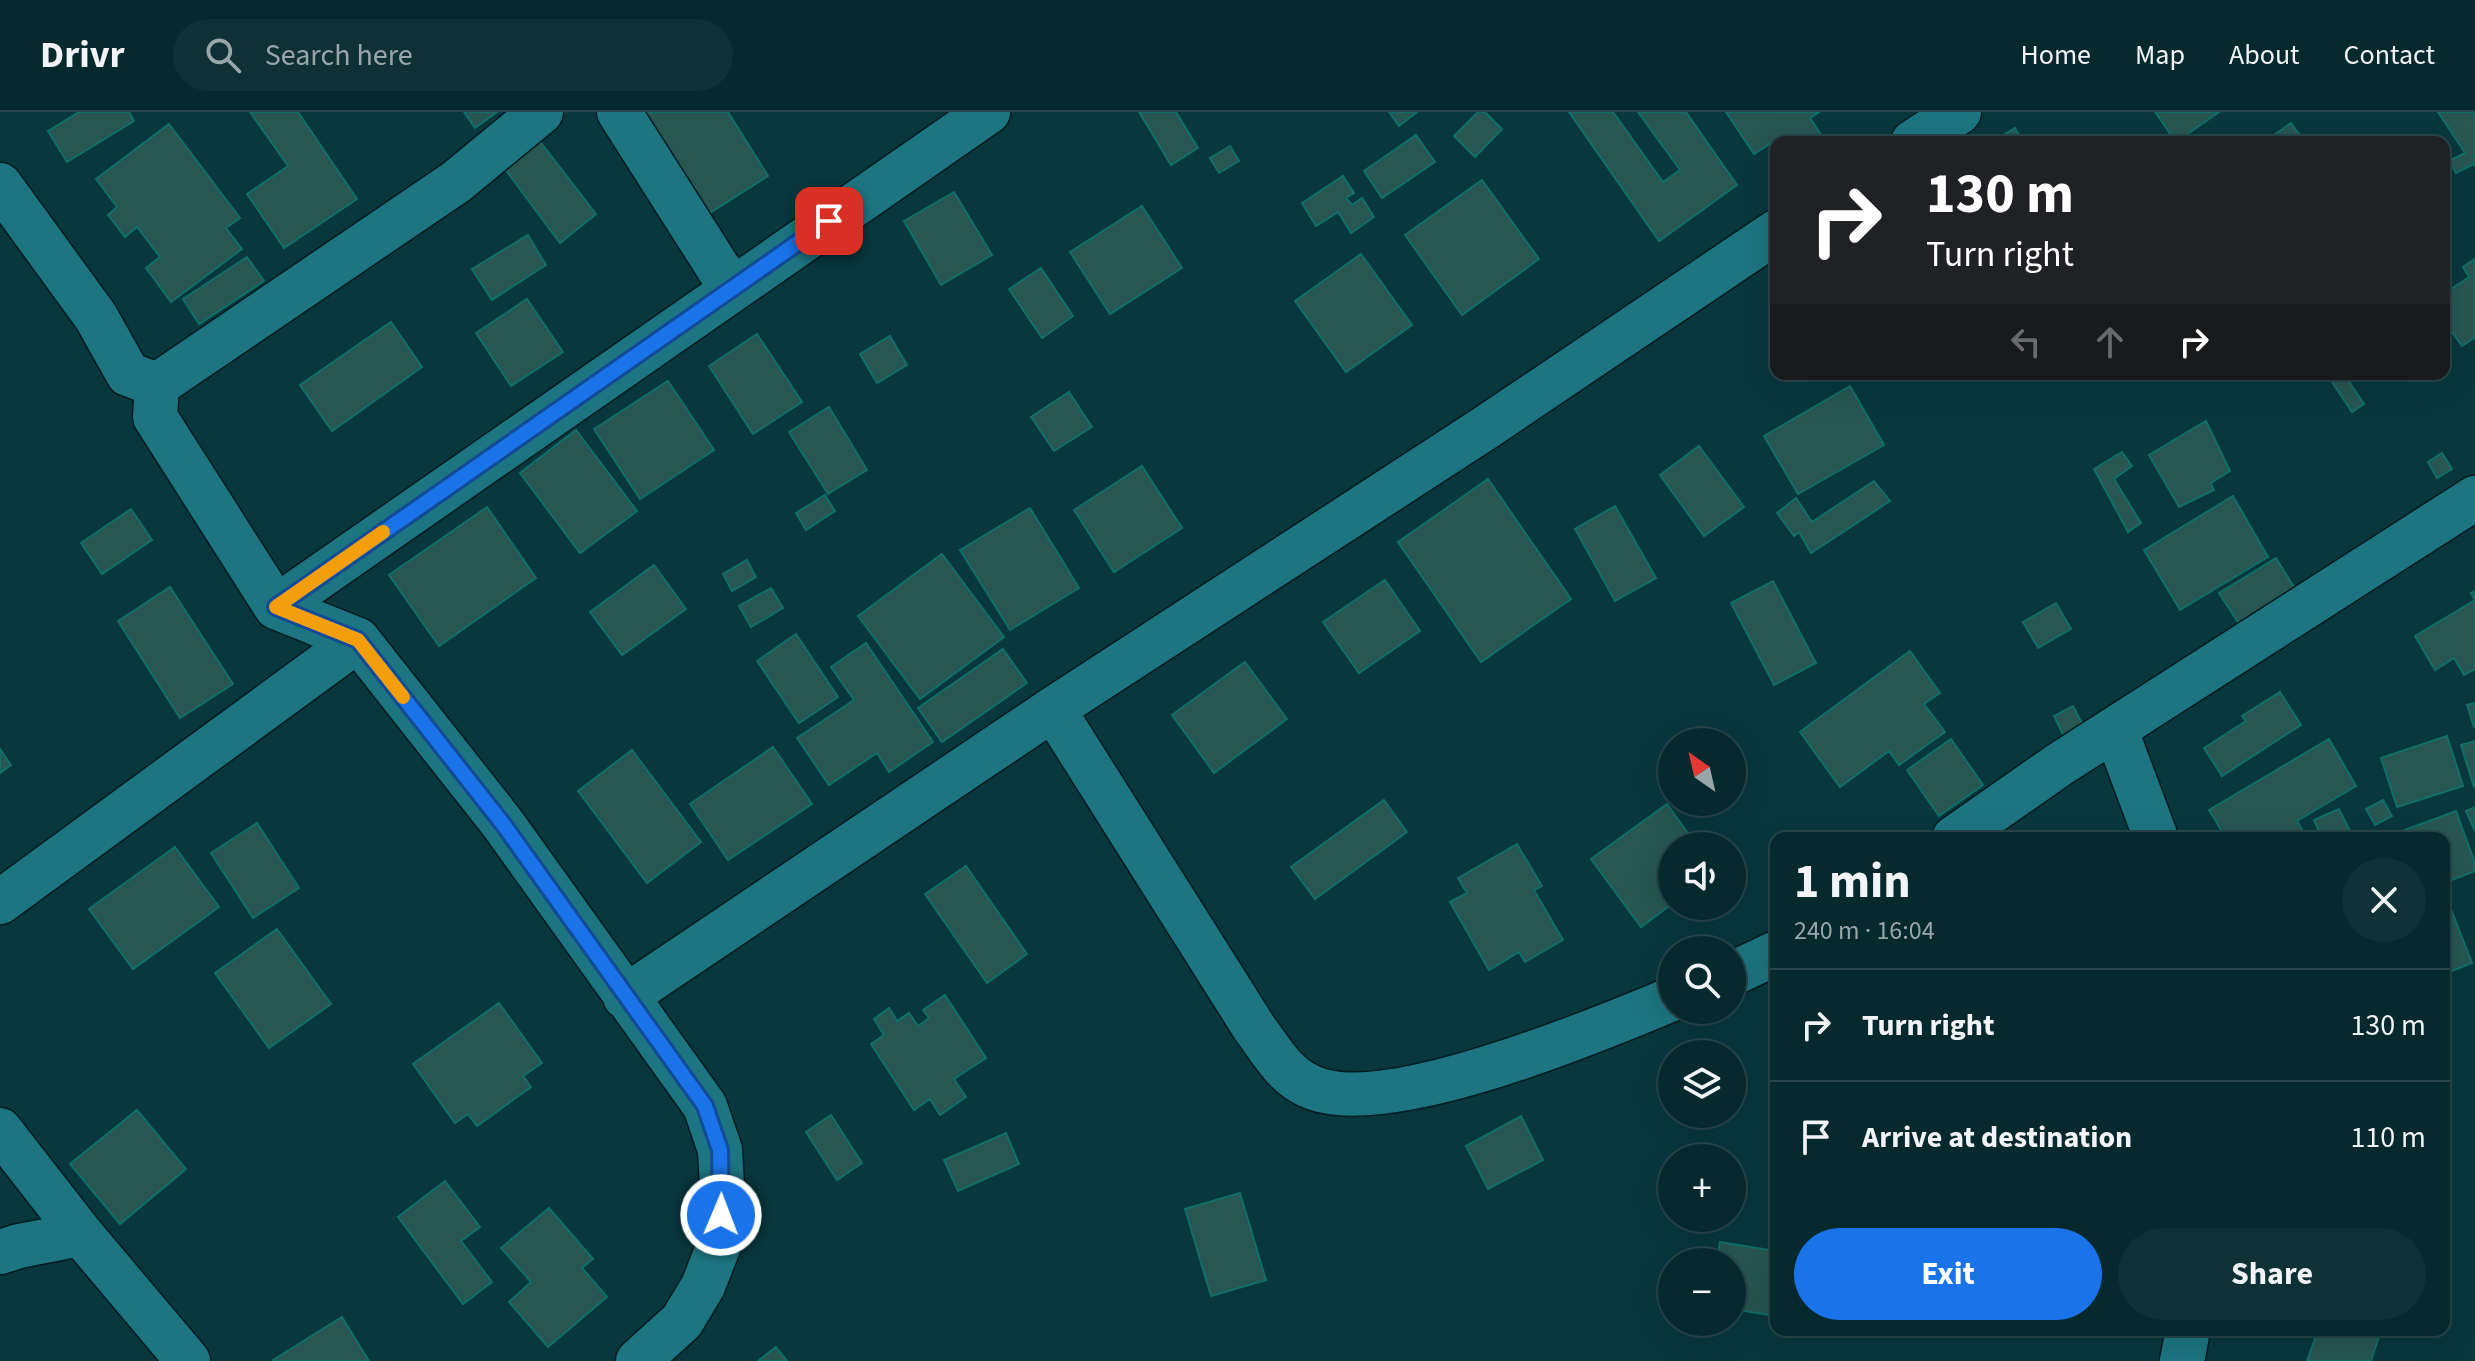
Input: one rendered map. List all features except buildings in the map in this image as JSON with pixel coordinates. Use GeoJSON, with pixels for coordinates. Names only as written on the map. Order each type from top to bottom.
{"type":"FeatureCollection","features":[{"type":"Feature","properties":{"kind":"street"},"geometry":{"type":"LineString","coordinates":[[157,385],[456,182],[541,112]]}},
{"type":"Feature","properties":{"kind":"street"},"geometry":{"type":"LineString","coordinates":[[619,112],[731,288]]}},
{"type":"Feature","properties":{"kind":"street"},"geometry":{"type":"LineString","coordinates":[[276,607],[988,112]]}},
{"type":"Feature","properties":{"kind":"street"},"geometry":{"type":"LineString","coordinates":[[1922,136],[1959,112]]}},
{"type":"Feature","properties":{"kind":"street"},"geometry":{"type":"LineString","coordinates":[[0,185],[96,317],[128,374],[157,385]]}},
{"type":"Feature","properties":{"kind":"street"},"geometry":{"type":"LineString","coordinates":[[625,997],[1053,709],[1485,428],[1770,236]]}},
{"type":"Feature","properties":{"kind":"street"},"geometry":{"type":"LineString","coordinates":[[157,385],[155,417],[276,607],[358,640],[503,824],[705,1106],[720,1150],[719,1245],[703,1286],[682,1321],[638,1361]]}},
{"type":"Feature","properties":{"kind":"street"},"geometry":{"type":"LineString","coordinates":[[1963,832],[2060,764],[2116,731],[2475,498]]}},
{"type":"Feature","properties":{"kind":"street"},"geometry":{"type":"LineString","coordinates":[[0,902],[358,640]]}},
{"type":"Feature","properties":{"kind":"street"},"geometry":{"type":"LineString","coordinates":[[1053,709],[1255,1029],[1289,1074],[1311,1088],[1344,1093],[1390,1091],[1455,1078],[1589,1034],[1658,1005]]}},
{"type":"Feature","properties":{"kind":"street"},"geometry":{"type":"LineString","coordinates":[[2116,731],[2154,832]]}},
{"type":"Feature","properties":{"kind":"street"},"geometry":{"type":"LineString","coordinates":[[1746,967],[1770,956]]}},
{"type":"Feature","properties":{"kind":"street"},"geometry":{"type":"LineString","coordinates":[[0,1130],[81,1234],[188,1361]]}},
{"type":"Feature","properties":{"kind":"street"},"geometry":{"type":"LineString","coordinates":[[0,1252],[81,1234]]}},
{"type":"Feature","properties":{"kind":"street"},"geometry":{"type":"LineString","coordinates":[[2182,1361],[2187,1336]]}},
{"type":"Feature","properties":{"kind":"slow traffic"},"geometry":{"type":"LineString","coordinates":[[383,532],[276,607],[358,640],[403,697]]}},
{"type":"Feature","properties":{"kind":"route"},"geometry":{"type":"LineString","coordinates":[[721,1215],[720,1150],[705,1106],[503,824],[358,640],[276,607],[829,221]]}}]}
